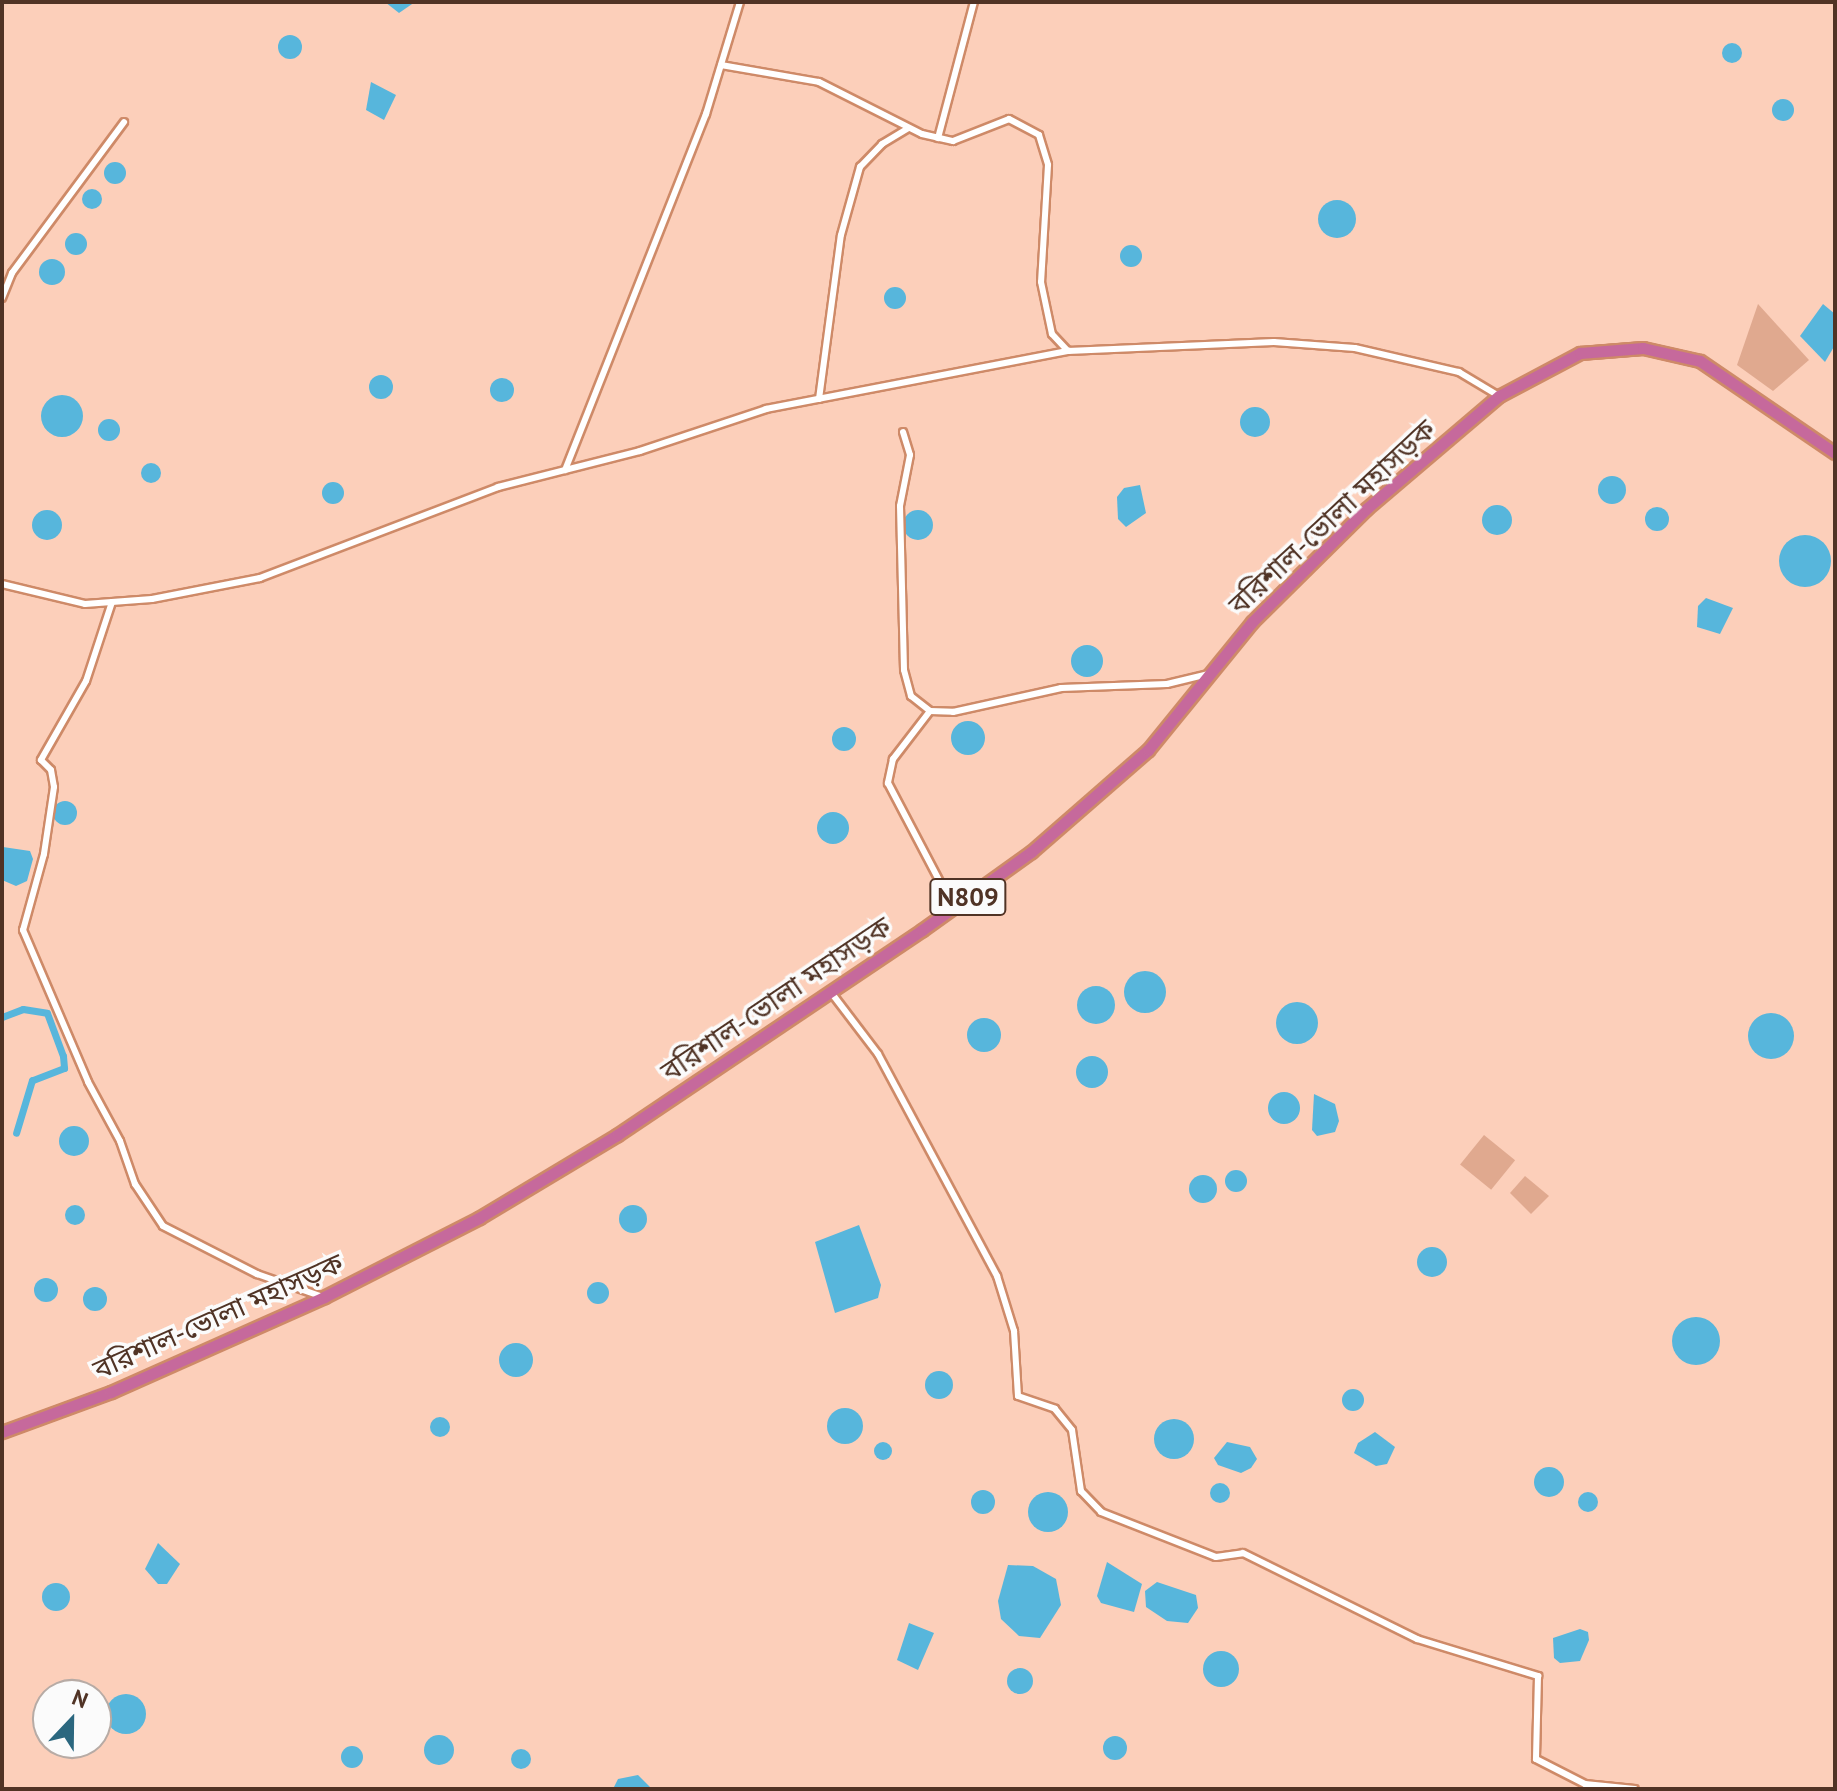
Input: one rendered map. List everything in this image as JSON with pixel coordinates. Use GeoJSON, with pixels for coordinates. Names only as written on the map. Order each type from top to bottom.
{"type":"FeatureCollection","features":[{"type":"Feature","properties":{"kind":"highway","name":"বরিশাল-ভোলা মহাসড়ক"},"geometry":{"type":"LineString","coordinates":[[2,1432],[111,1392],[324,1297],[479,1218],[617,1135],[953,907],[1031,852],[1148,750],[1252,622],[1366,509],[1499,396],[1580,353],[1643,348],[1700,361],[1835,453]]}},
{"type":"Feature","properties":{"kind":"street"},"geometry":{"type":"LineString","coordinates":[[565,470],[721,65],[740,2]]}},
{"type":"Feature","properties":{"kind":"street"},"geometry":{"type":"LineString","coordinates":[[938,138],[974,2]]}},
{"type":"Feature","properties":{"kind":"street"},"geometry":{"type":"LineString","coordinates":[[721,65],[819,82],[909,128],[938,138],[953,141],[1009,119],[1039,135],[1048,165],[1041,282],[1052,334],[1068,351]]}},
{"type":"Feature","properties":{"kind":"street"},"geometry":{"type":"LineString","coordinates":[[2,298],[12,273],[124,122]]}},
{"type":"Feature","properties":{"kind":"street"},"geometry":{"type":"LineString","coordinates":[[819,399],[841,235],[860,167],[870,154],[909,128]]}},
{"type":"Feature","properties":{"kind":"street"},"geometry":{"type":"LineString","coordinates":[[2,584],[85,604],[260,578],[498,487],[565,470],[766,409],[1068,351],[1274,342],[1355,348],[1459,372],[1499,396]]}},
{"type":"Feature","properties":{"kind":"street"},"geometry":{"type":"LineString","coordinates":[[903,432],[910,455],[900,506],[904,670],[911,696],[930,711],[953,712],[1061,688],[1167,684],[1210,673]]}},
{"type":"Feature","properties":{"kind":"street"},"geometry":{"type":"LineString","coordinates":[[112,602],[86,681],[41,760],[51,770],[54,787],[44,854],[23,930],[88,1082],[120,1141],[135,1184],[163,1226],[257,1274],[324,1297]]}},
{"type":"Feature","properties":{"kind":"street"},"geometry":{"type":"LineString","coordinates":[[930,711],[893,759],[888,783],[953,907]]}},
{"type":"Feature","properties":{"kind":"street"},"geometry":{"type":"LineString","coordinates":[[830,991],[878,1054],[997,1276],[1014,1331],[1018,1396],[1055,1409],[1072,1430],[1081,1491],[1101,1512],[1216,1557],[1243,1553],[1417,1639],[1512,1672],[1538,1676],[1536,1759],[1585,1784],[1635,1789]]}},
{"type":"Feature","properties":{"kind":"shaded area"},"geometry":{"type":"Polygon","coordinates":[[[1758,304],[1809,360],[1773,391],[1737,365],[1758,304]]]}},
{"type":"Feature","properties":{"kind":"shaded area"},"geometry":{"type":"Polygon","coordinates":[[[1484,1135],[1515,1160],[1491,1190],[1460,1165],[1484,1135]]]}},
{"type":"Feature","properties":{"kind":"shaded area"},"geometry":{"type":"Polygon","coordinates":[[[1525,1176],[1549,1196],[1531,1214],[1510,1193],[1525,1176]]]}},
{"type":"Feature","properties":{"kind":"water"},"geometry":{"type":"Polygon","coordinates":[[[385,2],[415,2],[399,13],[385,2]]]}},
{"type":"Feature","properties":{"kind":"water"},"geometry":{"type":"Polygon","coordinates":[[[290,35],[298,39],[302,47],[298,55],[290,59],[282,55],[278,47],[282,39],[290,35]]]}},
{"type":"Feature","properties":{"kind":"water"},"geometry":{"type":"Polygon","coordinates":[[[1728,43],[1736,43],[1742,53],[1736,63],[1728,63],[1722,57],[1722,49],[1728,43]]]}},
{"type":"Feature","properties":{"kind":"water"},"geometry":{"type":"Polygon","coordinates":[[[371,82],[396,95],[384,120],[366,110],[371,82]]]}},
{"type":"Feature","properties":{"kind":"water"},"geometry":{"type":"Polygon","coordinates":[[[1779,99],[1787,99],[1794,110],[1787,121],[1779,121],[1772,114],[1772,106],[1779,99]]]}},
{"type":"Feature","properties":{"kind":"water"},"geometry":{"type":"Polygon","coordinates":[[[115,162],[123,165],[126,173],[123,181],[115,184],[107,181],[104,173],[107,165],[115,162]]]}},
{"type":"Feature","properties":{"kind":"water"},"geometry":{"type":"Polygon","coordinates":[[[92,189],[99,192],[102,199],[99,206],[92,209],[85,206],[82,199],[85,192],[92,189]]]}},
{"type":"Feature","properties":{"kind":"water"},"geometry":{"type":"Polygon","coordinates":[[[1337,200],[1350,206],[1356,219],[1350,232],[1337,238],[1324,232],[1318,219],[1324,206],[1337,200]]]}},
{"type":"Feature","properties":{"kind":"water"},"geometry":{"type":"Polygon","coordinates":[[[76,233],[84,236],[87,244],[84,252],[76,255],[68,252],[65,244],[68,236],[76,233]]]}},
{"type":"Feature","properties":{"kind":"water"},"geometry":{"type":"Polygon","coordinates":[[[1131,245],[1139,248],[1142,256],[1139,264],[1131,267],[1123,264],[1120,256],[1123,248],[1131,245]]]}},
{"type":"Feature","properties":{"kind":"water"},"geometry":{"type":"Polygon","coordinates":[[[52,259],[61,263],[65,272],[61,281],[52,285],[43,281],[39,272],[43,263],[52,259]]]}},
{"type":"Feature","properties":{"kind":"water"},"geometry":{"type":"Polygon","coordinates":[[[895,287],[903,290],[906,298],[903,306],[895,309],[887,306],[884,298],[887,290],[895,287]]]}},
{"type":"Feature","properties":{"kind":"water"},"geometry":{"type":"Polygon","coordinates":[[[1823,304],[1835,314],[1835,345],[1825,362],[1800,336],[1823,304]]]}},
{"type":"Feature","properties":{"kind":"water"},"geometry":{"type":"Polygon","coordinates":[[[381,375],[390,378],[393,387],[390,396],[381,399],[372,396],[369,387],[372,378],[381,375]]]}},
{"type":"Feature","properties":{"kind":"water"},"geometry":{"type":"Polygon","coordinates":[[[502,378],[511,381],[514,390],[511,399],[502,402],[493,399],[490,390],[493,381],[502,378]]]}},
{"type":"Feature","properties":{"kind":"water"},"geometry":{"type":"Polygon","coordinates":[[[62,395],[77,401],[83,416],[77,431],[62,437],[47,431],[41,416],[47,401],[62,395]]]}},
{"type":"Feature","properties":{"kind":"water"},"geometry":{"type":"Polygon","coordinates":[[[1255,407],[1266,411],[1270,422],[1266,433],[1255,437],[1244,433],[1240,422],[1244,411],[1255,407]]]}},
{"type":"Feature","properties":{"kind":"water"},"geometry":{"type":"Polygon","coordinates":[[[109,419],[117,422],[120,430],[117,438],[109,441],[101,438],[98,430],[101,422],[109,419]]]}},
{"type":"Feature","properties":{"kind":"water"},"geometry":{"type":"Polygon","coordinates":[[[151,463],[158,466],[161,473],[158,480],[151,483],[144,480],[141,473],[144,466],[151,463]]]}},
{"type":"Feature","properties":{"kind":"water"},"geometry":{"type":"Polygon","coordinates":[[[1612,476],[1622,480],[1626,490],[1622,500],[1612,504],[1602,500],[1598,490],[1602,480],[1612,476]]]}},
{"type":"Feature","properties":{"kind":"water"},"geometry":{"type":"Polygon","coordinates":[[[333,482],[341,485],[344,493],[341,501],[333,504],[325,501],[322,493],[325,485],[333,482]]]}},
{"type":"Feature","properties":{"kind":"water"},"geometry":{"type":"Polygon","coordinates":[[[1140,485],[1146,513],[1126,527],[1118,519],[1117,497],[1124,488],[1140,485]]]}},
{"type":"Feature","properties":{"kind":"water"},"geometry":{"type":"Polygon","coordinates":[[[1497,505],[1503,506],[1511,514],[1511,526],[1503,534],[1497,535],[1491,534],[1483,526],[1482,520],[1483,514],[1491,506],[1497,505]]]}},
{"type":"Feature","properties":{"kind":"water"},"geometry":{"type":"Polygon","coordinates":[[[1657,507],[1666,510],[1669,519],[1666,528],[1657,531],[1648,528],[1645,519],[1648,510],[1657,507]]]}},
{"type":"Feature","properties":{"kind":"water"},"geometry":{"type":"Polygon","coordinates":[[[47,510],[58,514],[62,525],[58,536],[47,540],[36,536],[32,525],[36,514],[47,510]]]}},
{"type":"Feature","properties":{"kind":"water"},"geometry":{"type":"Polygon","coordinates":[[[918,510],[924,511],[932,519],[932,531],[924,539],[918,540],[912,539],[904,531],[903,525],[904,519],[912,511],[918,510]]]}},
{"type":"Feature","properties":{"kind":"water"},"geometry":{"type":"Polygon","coordinates":[[[1805,535],[1823,543],[1831,561],[1823,579],[1805,587],[1787,579],[1779,561],[1787,543],[1805,535]]]}},
{"type":"Feature","properties":{"kind":"water"},"geometry":{"type":"Polygon","coordinates":[[[1706,598],[1733,608],[1720,634],[1697,627],[1698,606],[1706,598]]]}},
{"type":"Feature","properties":{"kind":"water"},"geometry":{"type":"Polygon","coordinates":[[[1087,645],[1098,650],[1103,661],[1098,672],[1087,677],[1076,672],[1071,661],[1076,650],[1087,645]]]}},
{"type":"Feature","properties":{"kind":"water"},"geometry":{"type":"Polygon","coordinates":[[[968,721],[980,726],[985,738],[980,750],[968,755],[956,750],[951,738],[956,726],[968,721]]]}},
{"type":"Feature","properties":{"kind":"water"},"geometry":{"type":"Polygon","coordinates":[[[844,727],[853,730],[856,739],[853,748],[844,751],[835,748],[832,739],[835,730],[844,727]]]}},
{"type":"Feature","properties":{"kind":"water"},"geometry":{"type":"Polygon","coordinates":[[[65,801],[74,804],[77,813],[74,822],[65,825],[56,822],[53,813],[56,804],[65,801]]]}},
{"type":"Feature","properties":{"kind":"water"},"geometry":{"type":"Polygon","coordinates":[[[833,812],[845,816],[849,828],[845,840],[833,844],[821,840],[817,828],[821,816],[833,812]]]}},
{"type":"Feature","properties":{"kind":"water"},"geometry":{"type":"Polygon","coordinates":[[[3,847],[30,851],[33,859],[27,881],[16,886],[2,880],[3,847]]]}},
{"type":"Feature","properties":{"kind":"water"},"geometry":{"type":"Polygon","coordinates":[[[1145,971],[1160,977],[1166,992],[1160,1007],[1145,1013],[1130,1007],[1124,992],[1130,977],[1145,971]]]}},
{"type":"Feature","properties":{"kind":"water"},"geometry":{"type":"Polygon","coordinates":[[[1096,986],[1109,992],[1115,1005],[1109,1018],[1096,1024],[1083,1018],[1077,1005],[1083,992],[1096,986]]]}},
{"type":"Feature","properties":{"kind":"water"},"geometry":{"type":"Polygon","coordinates":[[[1297,1002],[1312,1008],[1318,1023],[1312,1038],[1297,1044],[1282,1038],[1276,1023],[1282,1008],[1297,1002]]]}},
{"type":"Feature","properties":{"kind":"water"},"geometry":{"type":"Polygon","coordinates":[[[1771,1013],[1780,1014],[1787,1020],[1793,1027],[1793,1045],[1787,1052],[1780,1058],[1771,1059],[1762,1058],[1755,1052],[1749,1045],[1748,1036],[1749,1027],[1755,1020],[1762,1014],[1771,1013]]]}},
{"type":"Feature","properties":{"kind":"water"},"geometry":{"type":"Polygon","coordinates":[[[984,1018],[996,1023],[1001,1035],[996,1047],[984,1052],[972,1047],[967,1035],[972,1023],[984,1018]]]}},
{"type":"Feature","properties":{"kind":"water"},"geometry":{"type":"Polygon","coordinates":[[[1092,1056],[1103,1061],[1108,1072],[1103,1083],[1092,1088],[1081,1083],[1076,1072],[1081,1061],[1092,1056]]]}},
{"type":"Feature","properties":{"kind":"water"},"geometry":{"type":"Polygon","coordinates":[[[1284,1092],[1295,1097],[1300,1108],[1295,1119],[1284,1124],[1273,1119],[1268,1108],[1273,1097],[1284,1092]]]}},
{"type":"Feature","properties":{"kind":"water"},"geometry":{"type":"Polygon","coordinates":[[[1314,1094],[1335,1104],[1339,1121],[1335,1132],[1317,1136],[1312,1130],[1314,1094]]]}},
{"type":"Feature","properties":{"kind":"water"},"geometry":{"type":"Polygon","coordinates":[[[74,1126],[80,1127],[88,1135],[88,1147],[80,1155],[74,1156],[68,1155],[60,1147],[59,1141],[60,1135],[68,1127],[74,1126]]]}},
{"type":"Feature","properties":{"kind":"water"},"geometry":{"type":"Polygon","coordinates":[[[1236,1170],[1244,1173],[1247,1181],[1244,1189],[1236,1192],[1228,1189],[1225,1181],[1228,1173],[1236,1170]]]}},
{"type":"Feature","properties":{"kind":"water"},"geometry":{"type":"Polygon","coordinates":[[[1203,1175],[1213,1179],[1217,1189],[1213,1199],[1203,1203],[1193,1199],[1189,1189],[1193,1179],[1203,1175]]]}},
{"type":"Feature","properties":{"kind":"water"},"geometry":{"type":"Polygon","coordinates":[[[75,1205],[82,1208],[85,1215],[82,1222],[75,1225],[68,1222],[65,1215],[68,1208],[75,1205]]]}},
{"type":"Feature","properties":{"kind":"water"},"geometry":{"type":"Polygon","coordinates":[[[633,1205],[643,1209],[647,1219],[643,1229],[633,1233],[623,1229],[619,1219],[623,1209],[633,1205]]]}},
{"type":"Feature","properties":{"kind":"water"},"geometry":{"type":"Polygon","coordinates":[[[859,1225],[881,1285],[878,1298],[835,1313],[815,1242],[859,1225]]]}},
{"type":"Feature","properties":{"kind":"water"},"geometry":{"type":"Polygon","coordinates":[[[1432,1247],[1443,1251],[1447,1262],[1443,1273],[1432,1277],[1421,1273],[1417,1262],[1421,1251],[1432,1247]]]}},
{"type":"Feature","properties":{"kind":"water"},"geometry":{"type":"Polygon","coordinates":[[[46,1278],[55,1281],[58,1290],[55,1299],[46,1302],[37,1299],[34,1290],[37,1281],[46,1278]]]}},
{"type":"Feature","properties":{"kind":"water"},"geometry":{"type":"Polygon","coordinates":[[[598,1282],[609,1293],[598,1304],[587,1293],[598,1282]]]}},
{"type":"Feature","properties":{"kind":"water"},"geometry":{"type":"Polygon","coordinates":[[[95,1287],[104,1290],[107,1299],[104,1308],[95,1311],[86,1308],[83,1299],[86,1290],[95,1287]]]}},
{"type":"Feature","properties":{"kind":"water"},"geometry":{"type":"Polygon","coordinates":[[[1696,1317],[1713,1324],[1720,1341],[1713,1358],[1696,1365],[1679,1358],[1672,1341],[1679,1324],[1696,1317]]]}},
{"type":"Feature","properties":{"kind":"water"},"geometry":{"type":"Polygon","coordinates":[[[516,1343],[528,1348],[533,1360],[528,1372],[516,1377],[504,1372],[499,1360],[504,1348],[516,1343]]]}},
{"type":"Feature","properties":{"kind":"water"},"geometry":{"type":"Polygon","coordinates":[[[939,1371],[949,1375],[953,1385],[949,1395],[939,1399],[929,1395],[925,1385],[929,1375],[939,1371]]]}},
{"type":"Feature","properties":{"kind":"water"},"geometry":{"type":"Polygon","coordinates":[[[1353,1389],[1361,1392],[1364,1400],[1361,1408],[1353,1411],[1345,1408],[1342,1400],[1345,1392],[1353,1389]]]}},
{"type":"Feature","properties":{"kind":"water"},"geometry":{"type":"Polygon","coordinates":[[[845,1408],[858,1413],[863,1426],[858,1439],[845,1444],[832,1439],[827,1426],[832,1413],[845,1408]]]}},
{"type":"Feature","properties":{"kind":"water"},"geometry":{"type":"Polygon","coordinates":[[[440,1417],[447,1420],[450,1427],[447,1434],[440,1437],[433,1434],[430,1427],[433,1420],[440,1417]]]}},
{"type":"Feature","properties":{"kind":"water"},"geometry":{"type":"Polygon","coordinates":[[[1174,1419],[1188,1425],[1194,1439],[1188,1453],[1174,1459],[1160,1453],[1154,1439],[1160,1425],[1174,1419]]]}},
{"type":"Feature","properties":{"kind":"water"},"geometry":{"type":"Polygon","coordinates":[[[1375,1432],[1395,1447],[1387,1464],[1376,1466],[1354,1453],[1358,1443],[1375,1432]]]}},
{"type":"Feature","properties":{"kind":"water"},"geometry":{"type":"Polygon","coordinates":[[[883,1442],[892,1451],[883,1460],[874,1451],[883,1442]]]}},
{"type":"Feature","properties":{"kind":"water"},"geometry":{"type":"Polygon","coordinates":[[[1227,1442],[1250,1447],[1257,1459],[1251,1468],[1241,1473],[1218,1465],[1214,1458],[1227,1442]]]}},
{"type":"Feature","properties":{"kind":"water"},"geometry":{"type":"Polygon","coordinates":[[[1549,1467],[1559,1472],[1564,1482],[1559,1492],[1549,1497],[1539,1492],[1534,1482],[1539,1472],[1549,1467]]]}},
{"type":"Feature","properties":{"kind":"water"},"geometry":{"type":"Polygon","coordinates":[[[1220,1483],[1227,1486],[1230,1493],[1227,1500],[1220,1503],[1213,1500],[1210,1493],[1213,1486],[1220,1483]]]}},
{"type":"Feature","properties":{"kind":"water"},"geometry":{"type":"Polygon","coordinates":[[[983,1490],[991,1494],[995,1502],[991,1510],[983,1514],[975,1510],[971,1502],[975,1494],[983,1490]]]}},
{"type":"Feature","properties":{"kind":"water"},"geometry":{"type":"Polygon","coordinates":[[[1048,1492],[1062,1498],[1068,1512],[1062,1526],[1048,1532],[1034,1526],[1028,1512],[1034,1498],[1048,1492]]]}},
{"type":"Feature","properties":{"kind":"water"},"geometry":{"type":"Polygon","coordinates":[[[1588,1492],[1595,1495],[1598,1502],[1595,1509],[1588,1512],[1581,1509],[1578,1502],[1581,1495],[1588,1492]]]}},
{"type":"Feature","properties":{"kind":"water"},"geometry":{"type":"Polygon","coordinates":[[[158,1543],[180,1564],[167,1584],[158,1584],[145,1569],[158,1543]]]}},
{"type":"Feature","properties":{"kind":"water"},"geometry":{"type":"Polygon","coordinates":[[[1107,1562],[1142,1584],[1134,1612],[1101,1603],[1097,1596],[1107,1562]]]}},
{"type":"Feature","properties":{"kind":"water"},"geometry":{"type":"Polygon","coordinates":[[[1008,1565],[1033,1566],[1056,1579],[1061,1605],[1040,1638],[1019,1636],[1001,1619],[998,1601],[1008,1565]]]}},
{"type":"Feature","properties":{"kind":"water"},"geometry":{"type":"Polygon","coordinates":[[[1157,1582],[1196,1595],[1198,1608],[1188,1623],[1167,1621],[1146,1607],[1145,1591],[1157,1582]]]}},
{"type":"Feature","properties":{"kind":"water"},"geometry":{"type":"Polygon","coordinates":[[[56,1583],[66,1587],[70,1597],[66,1607],[56,1611],[46,1607],[42,1597],[46,1587],[56,1583]]]}},
{"type":"Feature","properties":{"kind":"water"},"geometry":{"type":"Polygon","coordinates":[[[909,1623],[934,1633],[918,1670],[897,1660],[909,1623]]]}},
{"type":"Feature","properties":{"kind":"water"},"geometry":{"type":"Polygon","coordinates":[[[1580,1629],[1588,1632],[1589,1640],[1580,1661],[1560,1663],[1554,1658],[1553,1638],[1580,1629]]]}},
{"type":"Feature","properties":{"kind":"water"},"geometry":{"type":"Polygon","coordinates":[[[1221,1651],[1234,1656],[1239,1669],[1234,1682],[1221,1687],[1208,1682],[1203,1669],[1208,1656],[1221,1651]]]}},
{"type":"Feature","properties":{"kind":"water"},"geometry":{"type":"Polygon","coordinates":[[[1020,1668],[1029,1672],[1033,1681],[1029,1690],[1020,1694],[1011,1690],[1007,1681],[1011,1672],[1020,1668]]]}},
{"type":"Feature","properties":{"kind":"water"},"geometry":{"type":"Polygon","coordinates":[[[118,1695],[134,1695],[145,1706],[145,1722],[134,1733],[118,1733],[112,1728],[112,1700],[118,1695]]]}},
{"type":"Feature","properties":{"kind":"water"},"geometry":{"type":"Polygon","coordinates":[[[439,1735],[449,1740],[454,1750],[449,1760],[439,1765],[429,1760],[424,1750],[429,1740],[439,1735]]]}},
{"type":"Feature","properties":{"kind":"water"},"geometry":{"type":"Polygon","coordinates":[[[1115,1736],[1124,1739],[1127,1748],[1124,1757],[1115,1760],[1106,1757],[1103,1748],[1106,1739],[1115,1736]]]}},
{"type":"Feature","properties":{"kind":"water"},"geometry":{"type":"Polygon","coordinates":[[[352,1746],[360,1749],[363,1757],[360,1765],[352,1768],[344,1765],[341,1757],[344,1749],[352,1746]]]}},
{"type":"Feature","properties":{"kind":"water"},"geometry":{"type":"Polygon","coordinates":[[[521,1749],[528,1752],[531,1759],[528,1766],[521,1769],[514,1766],[511,1759],[514,1752],[521,1749]]]}},
{"type":"Feature","properties":{"kind":"water"},"geometry":{"type":"Polygon","coordinates":[[[638,1775],[652,1789],[613,1789],[618,1779],[638,1775]]]}},
{"type":"Feature","properties":{"kind":"waterway"},"geometry":{"type":"LineString","coordinates":[[2,1017],[23,1009],[47,1013],[63,1056],[64,1068],[32,1080],[16,1133]]}}]}
